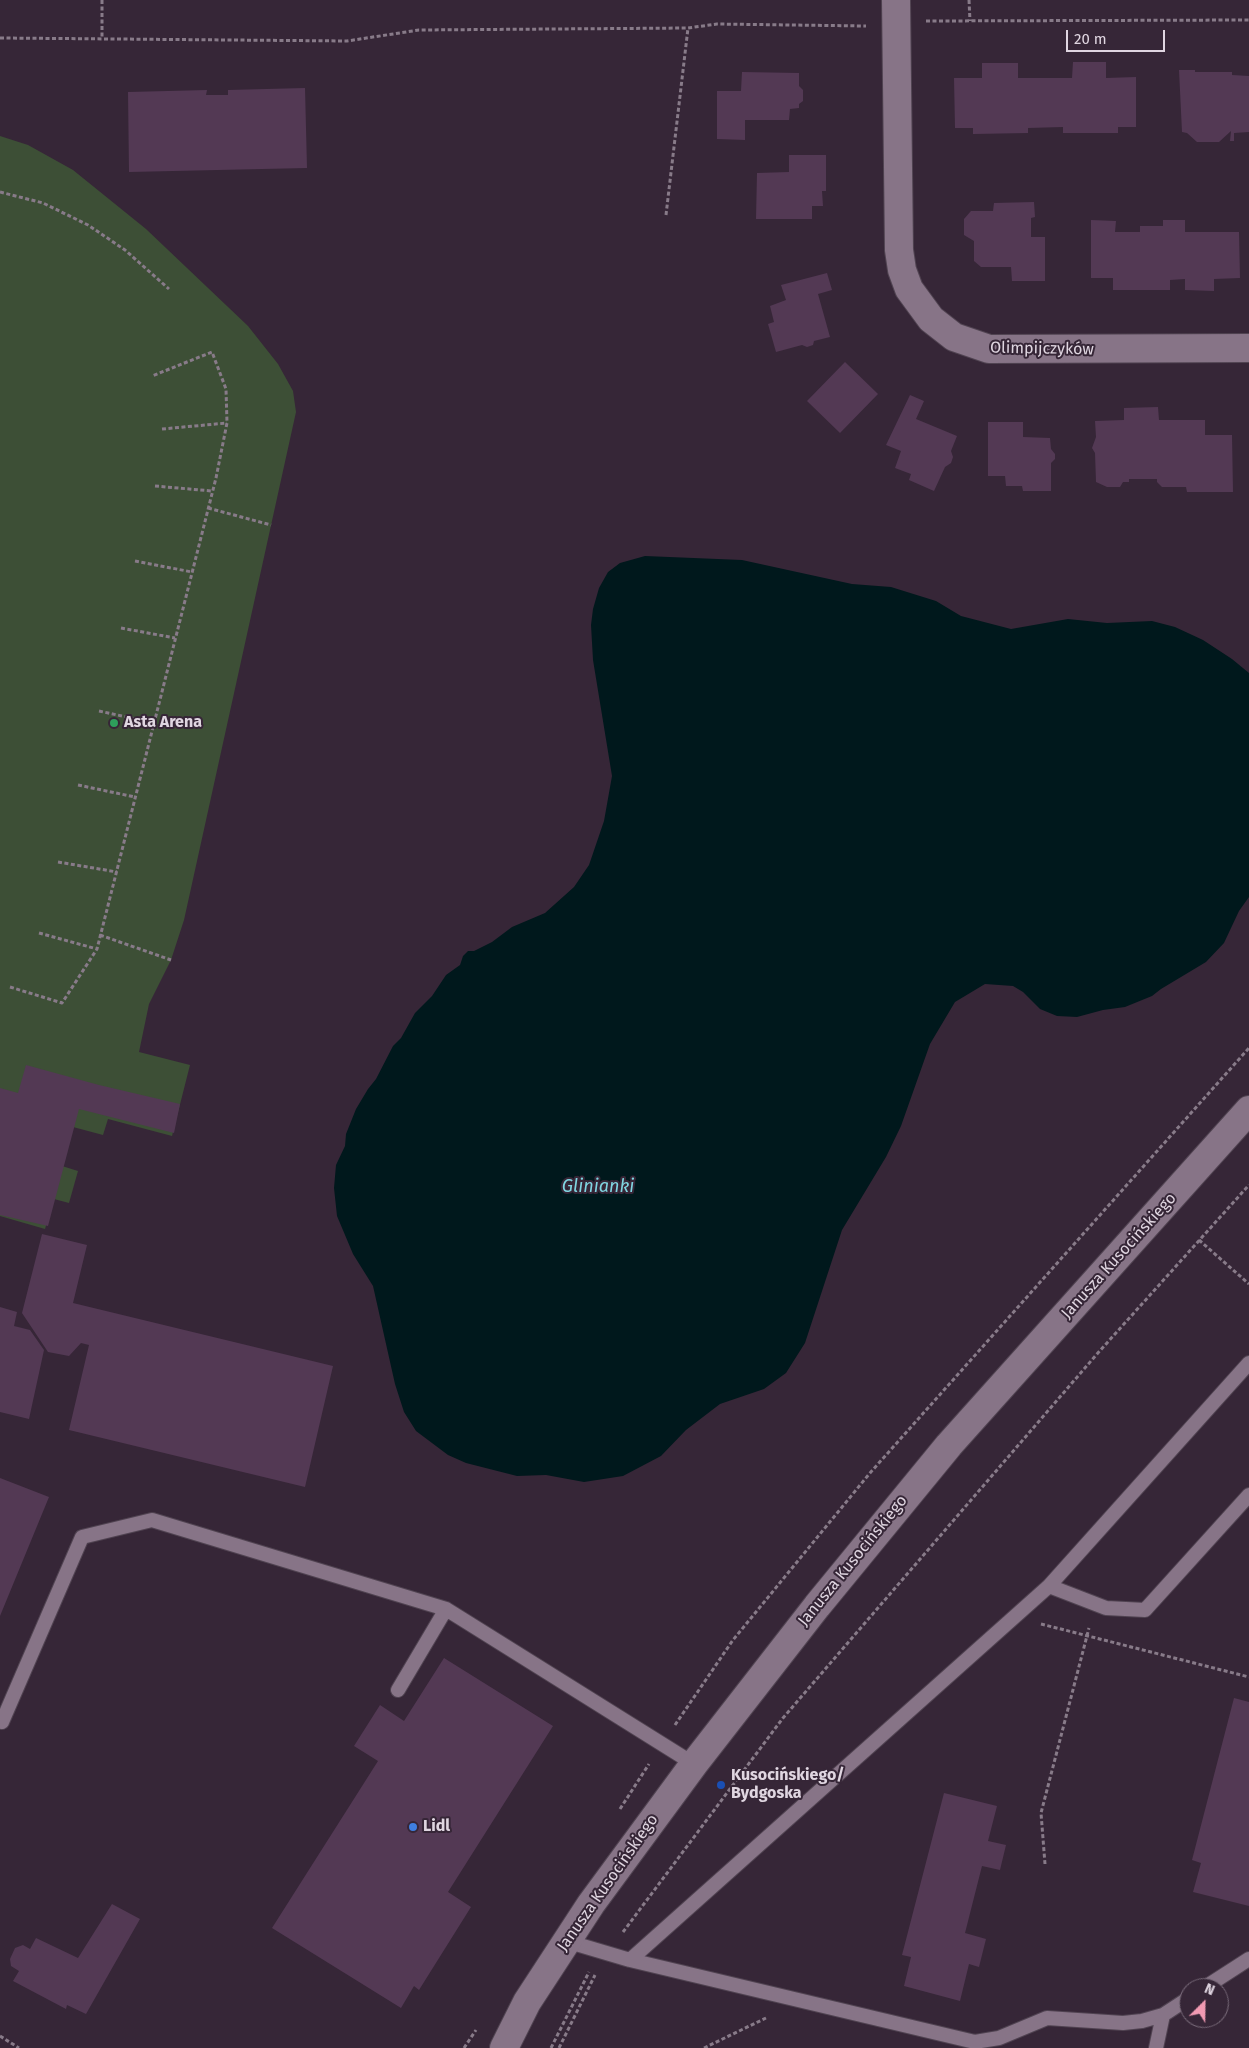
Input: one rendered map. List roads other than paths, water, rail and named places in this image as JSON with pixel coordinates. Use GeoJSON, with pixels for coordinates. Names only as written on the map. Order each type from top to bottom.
{"type":"FeatureCollection","features":[{"type":"Feature","properties":{"kind":"street","name":"Olimpijczyków"},"geometry":{"type":"LineString","coordinates":[[896,11],[899,250],[902,270],[909,289],[931,319],[954,337],[989,349],[1249,348]]}},
{"type":"Feature","properties":{"kind":"street","name":"Janusza Kusocińskiego"},"geometry":{"type":"LineString","coordinates":[[504,2048],[527,2002],[566,1941],[694,1764],[816,1606],[912,1489],[1249,1110]]}},
{"type":"Feature","properties":{"kind":"lane"},"geometry":{"type":"LineString","coordinates":[[630,1960],[1048,1586],[1249,1363]]}},
{"type":"Feature","properties":{"kind":"lane"},"geometry":{"type":"LineString","coordinates":[[1048,1586],[1106,1608],[1145,1610],[1249,1495]]}},
{"type":"Feature","properties":{"kind":"lane"},"geometry":{"type":"LineString","coordinates":[[0,1721],[2,1722],[82,1537],[152,1520],[446,1609],[694,1764]]}},
{"type":"Feature","properties":{"kind":"lane"},"geometry":{"type":"LineString","coordinates":[[398,1690],[446,1609]]}},
{"type":"Feature","properties":{"kind":"lane"},"geometry":{"type":"LineString","coordinates":[[566,1941],[630,1960],[975,2042],[998,2043],[1047,2018],[1123,2023],[1142,2021],[1163,2015],[1179,2005]]}},
{"type":"Feature","properties":{"kind":"lane"},"geometry":{"type":"LineString","coordinates":[[1220,1978],[1249,1960]]}},
{"type":"Feature","properties":{"kind":"lane"},"geometry":{"type":"LineString","coordinates":[[1156,2048],[1163,2015]]}},
{"type":"Feature","properties":{"kind":"water","name":"Glinianki"},"geometry":{"type":"Polygon","coordinates":[[[645,556],[742,560],[852,584],[891,587],[936,601],[961,616],[1011,629],[1068,619],[1107,623],[1152,621],[1175,627],[1203,640],[1249,673],[1249,897],[1239,911],[1224,943],[1206,962],[1152,996],[1125,1007],[1103,1010],[1077,1017],[1057,1016],[1040,1009],[1023,992],[1013,986],[985,984],[955,1002],[930,1044],[901,1126],[886,1157],[842,1230],[805,1343],[786,1373],[764,1389],[720,1404],[686,1430],[661,1456],[623,1476],[584,1482],[546,1475],[517,1476],[466,1463],[448,1455],[416,1431],[404,1412],[395,1384],[373,1286],[353,1254],[337,1216],[334,1188],[336,1165],[345,1146],[346,1134],[356,1109],[415,1013],[432,996],[446,975],[460,965],[463,956],[468,951],[474,951],[492,942],[512,927],[545,913],[574,887],[589,865],[604,821],[612,776],[593,660],[591,625],[593,609],[599,588],[608,572],[620,563],[645,556]]]}},
{"type":"Feature","properties":{"kind":"place","name":"Asta Arena"},"geometry":{"type":"Point","coordinates":[114,723]}},
{"type":"Feature","properties":{"kind":"place","name":"Kusocińskiego/ Bydgoska"},"geometry":{"type":"Point","coordinates":[721,1785]}},
{"type":"Feature","properties":{"kind":"place","name":"Lidl"},"geometry":{"type":"Point","coordinates":[413,1827]}}]}
